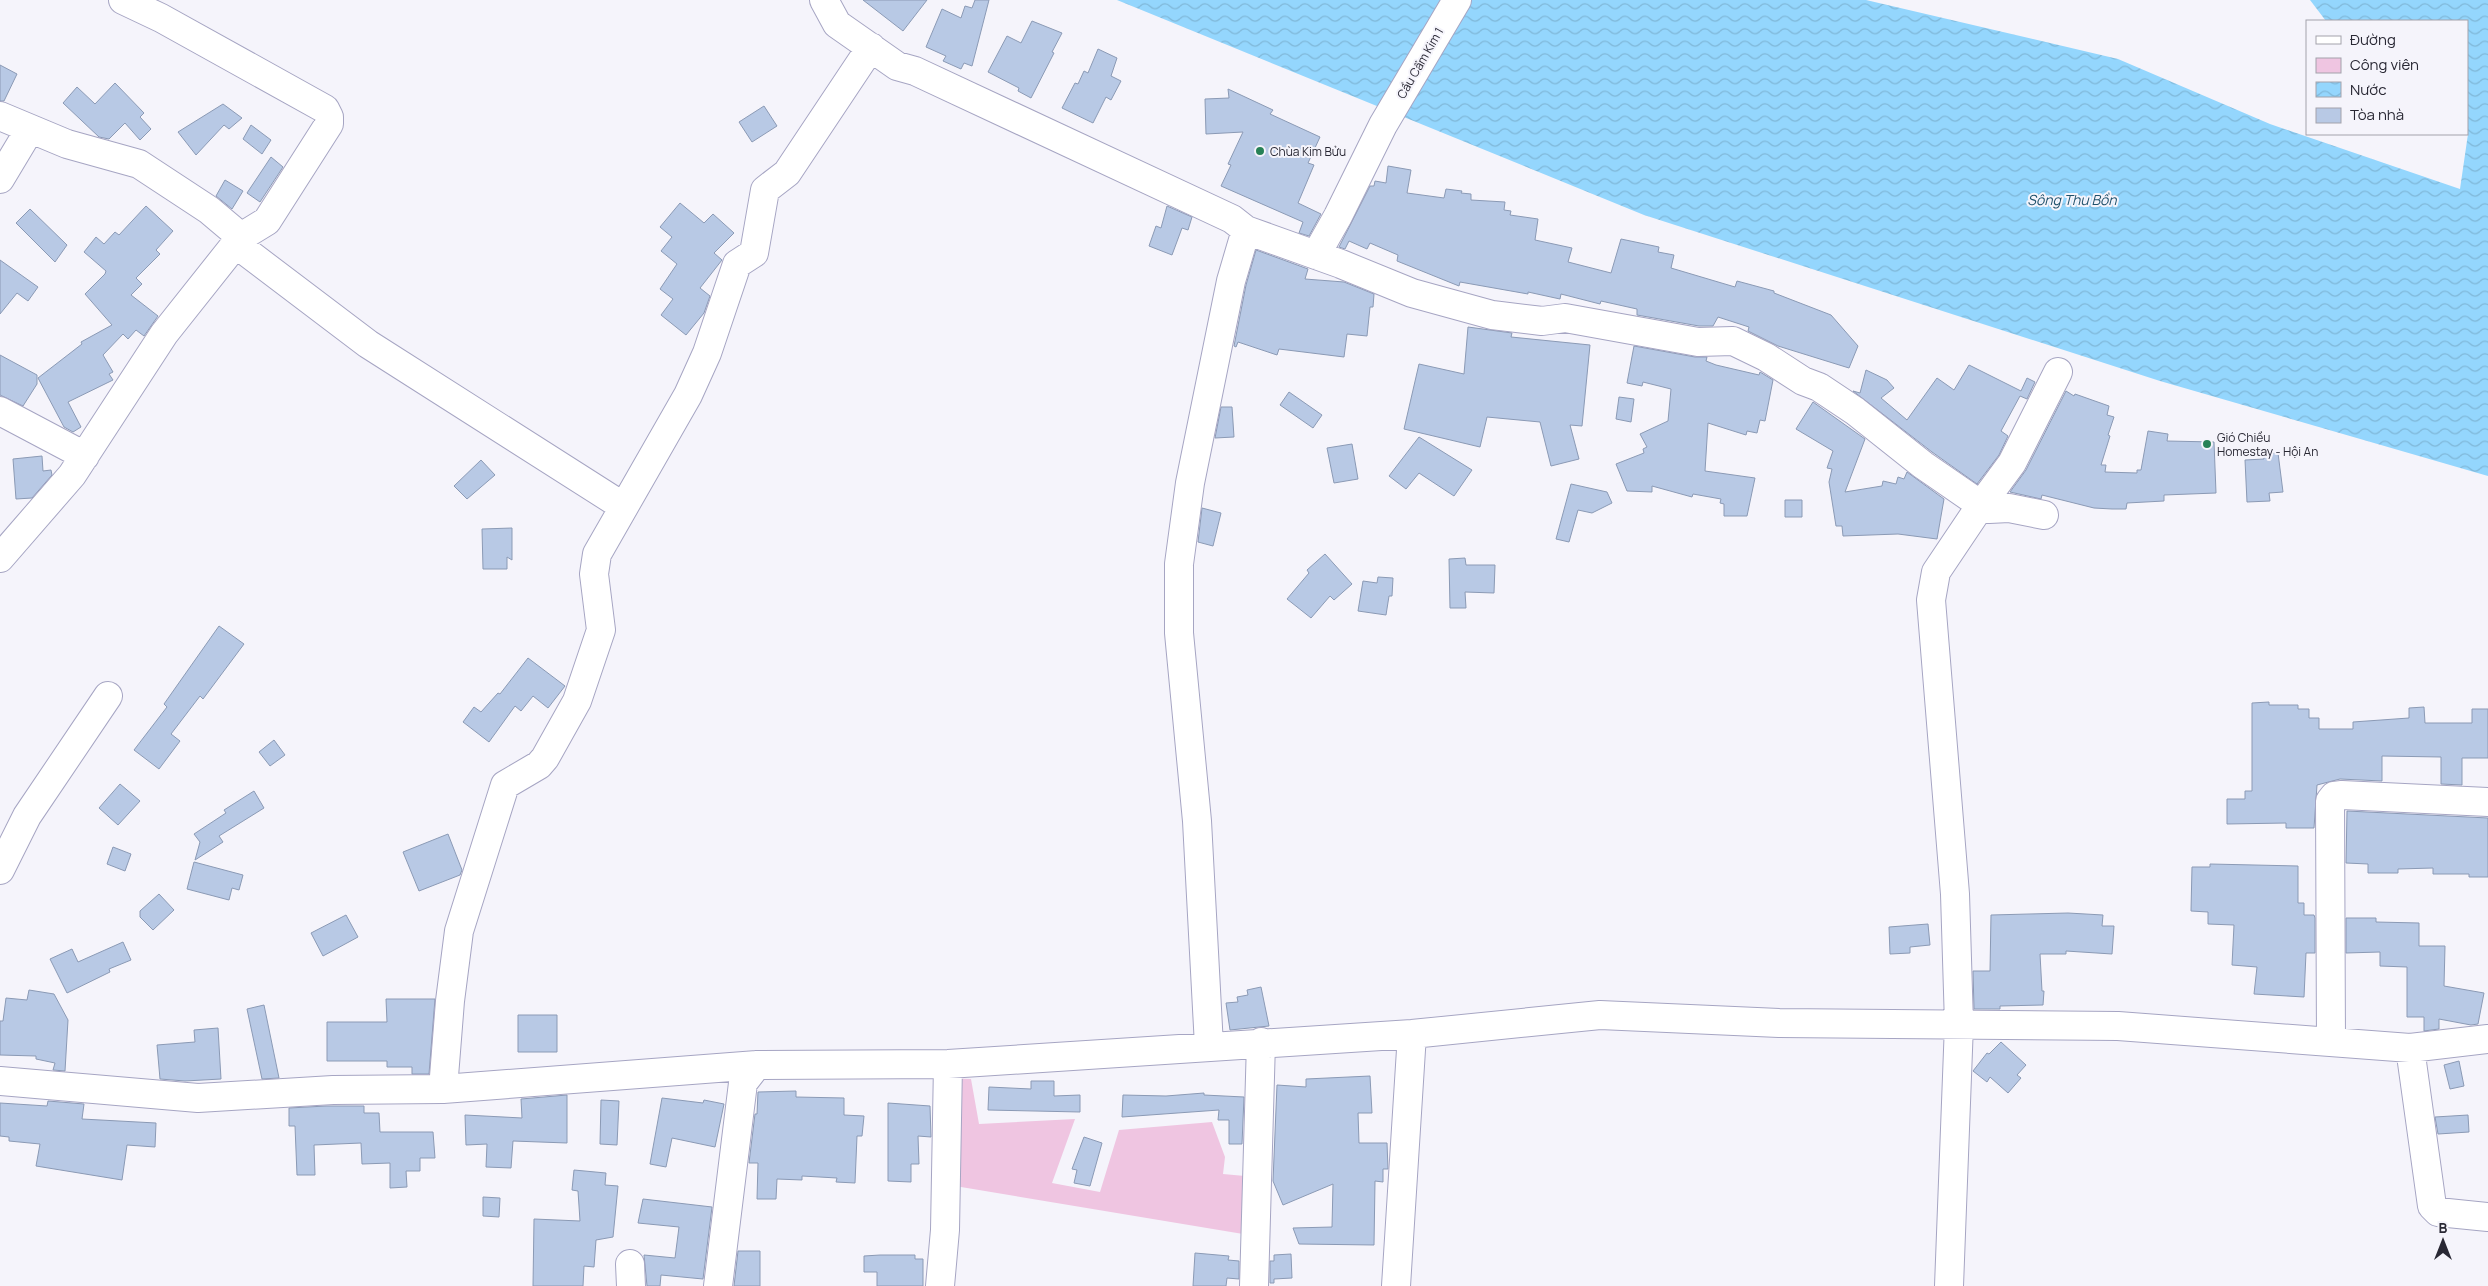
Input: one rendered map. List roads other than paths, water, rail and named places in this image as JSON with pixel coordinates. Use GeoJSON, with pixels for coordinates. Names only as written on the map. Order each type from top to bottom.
{"type":"FeatureCollection","features":[{"type":"Feature","properties":{"kind":"street"},"geometry":{"type":"LineString","coordinates":[[0,558],[72,475],[164,334],[238,241],[268,220],[329,124],[328,113],[325,109],[170,23],[123,0]]}},
{"type":"Feature","properties":{"kind":"street"},"geometry":{"type":"LineString","coordinates":[[824,0],[837,24],[897,66],[915,71],[1232,219],[1246,230],[1412,293],[1492,315],[1542,321],[1565,318],[1698,342],[1733,341],[1766,357],[1803,381],[1819,387],[1855,411],[1923,465],[1980,505],[1989,509],[2009,508],[2044,515]]}},
{"type":"Feature","properties":{"kind":"street","name":"Cầu Cẩm Kim 1"},"geometry":{"type":"LineString","coordinates":[[1316,255],[1338,216],[1383,125],[1456,0]]}},
{"type":"Feature","properties":{"kind":"street"},"geometry":{"type":"LineString","coordinates":[[443,1089],[450,1001],[459,931],[505,785],[539,765],[545,758],[577,701],[601,630],[594,564],[597,554],[688,395],[704,361],[737,264],[754,253],[765,190],[787,172],[871,47]]}},
{"type":"Feature","properties":{"kind":"street"},"geometry":{"type":"LineString","coordinates":[[0,116],[67,144],[139,164],[209,210],[238,241],[368,344],[624,507]]}},
{"type":"Feature","properties":{"kind":"street"},"geometry":{"type":"LineString","coordinates":[[0,179],[30,129]]}},
{"type":"Feature","properties":{"kind":"street"},"geometry":{"type":"LineString","coordinates":[[1209,1046],[1197,821],[1179,634],[1179,564],[1190,483],[1229,291],[1246,230]]}},
{"type":"Feature","properties":{"kind":"street"},"geometry":{"type":"LineString","coordinates":[[1949,1286],[1959,1024],[1955,894],[1931,600],[1936,572],[1980,505],[2012,464],[2058,372]]}},
{"type":"Feature","properties":{"kind":"street"},"geometry":{"type":"LineString","coordinates":[[0,411],[85,456]]}},
{"type":"Feature","properties":{"kind":"street"},"geometry":{"type":"LineString","coordinates":[[0,870],[27,816],[108,696]]}},
{"type":"Feature","properties":{"kind":"street"},"geometry":{"type":"LineString","coordinates":[[2331,1042],[2330,801],[2334,796],[2342,795],[2488,802]]}},
{"type":"Feature","properties":{"kind":"street"},"geometry":{"type":"LineString","coordinates":[[0,1081],[198,1098],[334,1090],[443,1089],[757,1065],[948,1064],[1261,1042],[1412,1034],[1600,1015],[1779,1023],[2118,1026],[2410,1048],[2488,1039]]}},
{"type":"Feature","properties":{"kind":"street"},"geometry":{"type":"LineString","coordinates":[[1396,1286],[1412,1034]]}},
{"type":"Feature","properties":{"kind":"street"},"geometry":{"type":"LineString","coordinates":[[1254,1286],[1261,1042]]}},
{"type":"Feature","properties":{"kind":"street"},"geometry":{"type":"LineString","coordinates":[[2410,1048],[2432,1206],[2438,1212],[2488,1217]]}},
{"type":"Feature","properties":{"kind":"street"},"geometry":{"type":"LineString","coordinates":[[940,1286],[945,1230],[948,1064]]}},
{"type":"Feature","properties":{"kind":"street"},"geometry":{"type":"LineString","coordinates":[[718,1286],[743,1083],[757,1065]]}},
{"type":"Feature","properties":{"kind":"water","name":"Sông Thu Bồn"},"geometry":{"type":"Polygon","coordinates":[[[1117,0],[1866,0],[2118,59],[2270,124],[2460,189],[2468,135],[2468,20],[2325,20],[2310,0],[2488,0],[2488,476],[2160,381],[1644,215],[1117,0]]]}},
{"type":"Feature","properties":{"kind":"place","name":"Chùa Kim Bửu"},"geometry":{"type":"Point","coordinates":[1260,151]}},
{"type":"Feature","properties":{"kind":"place","name":"Gió Chiều Homestay - Hội An"},"geometry":{"type":"Point","coordinates":[2207,444]}}]}
